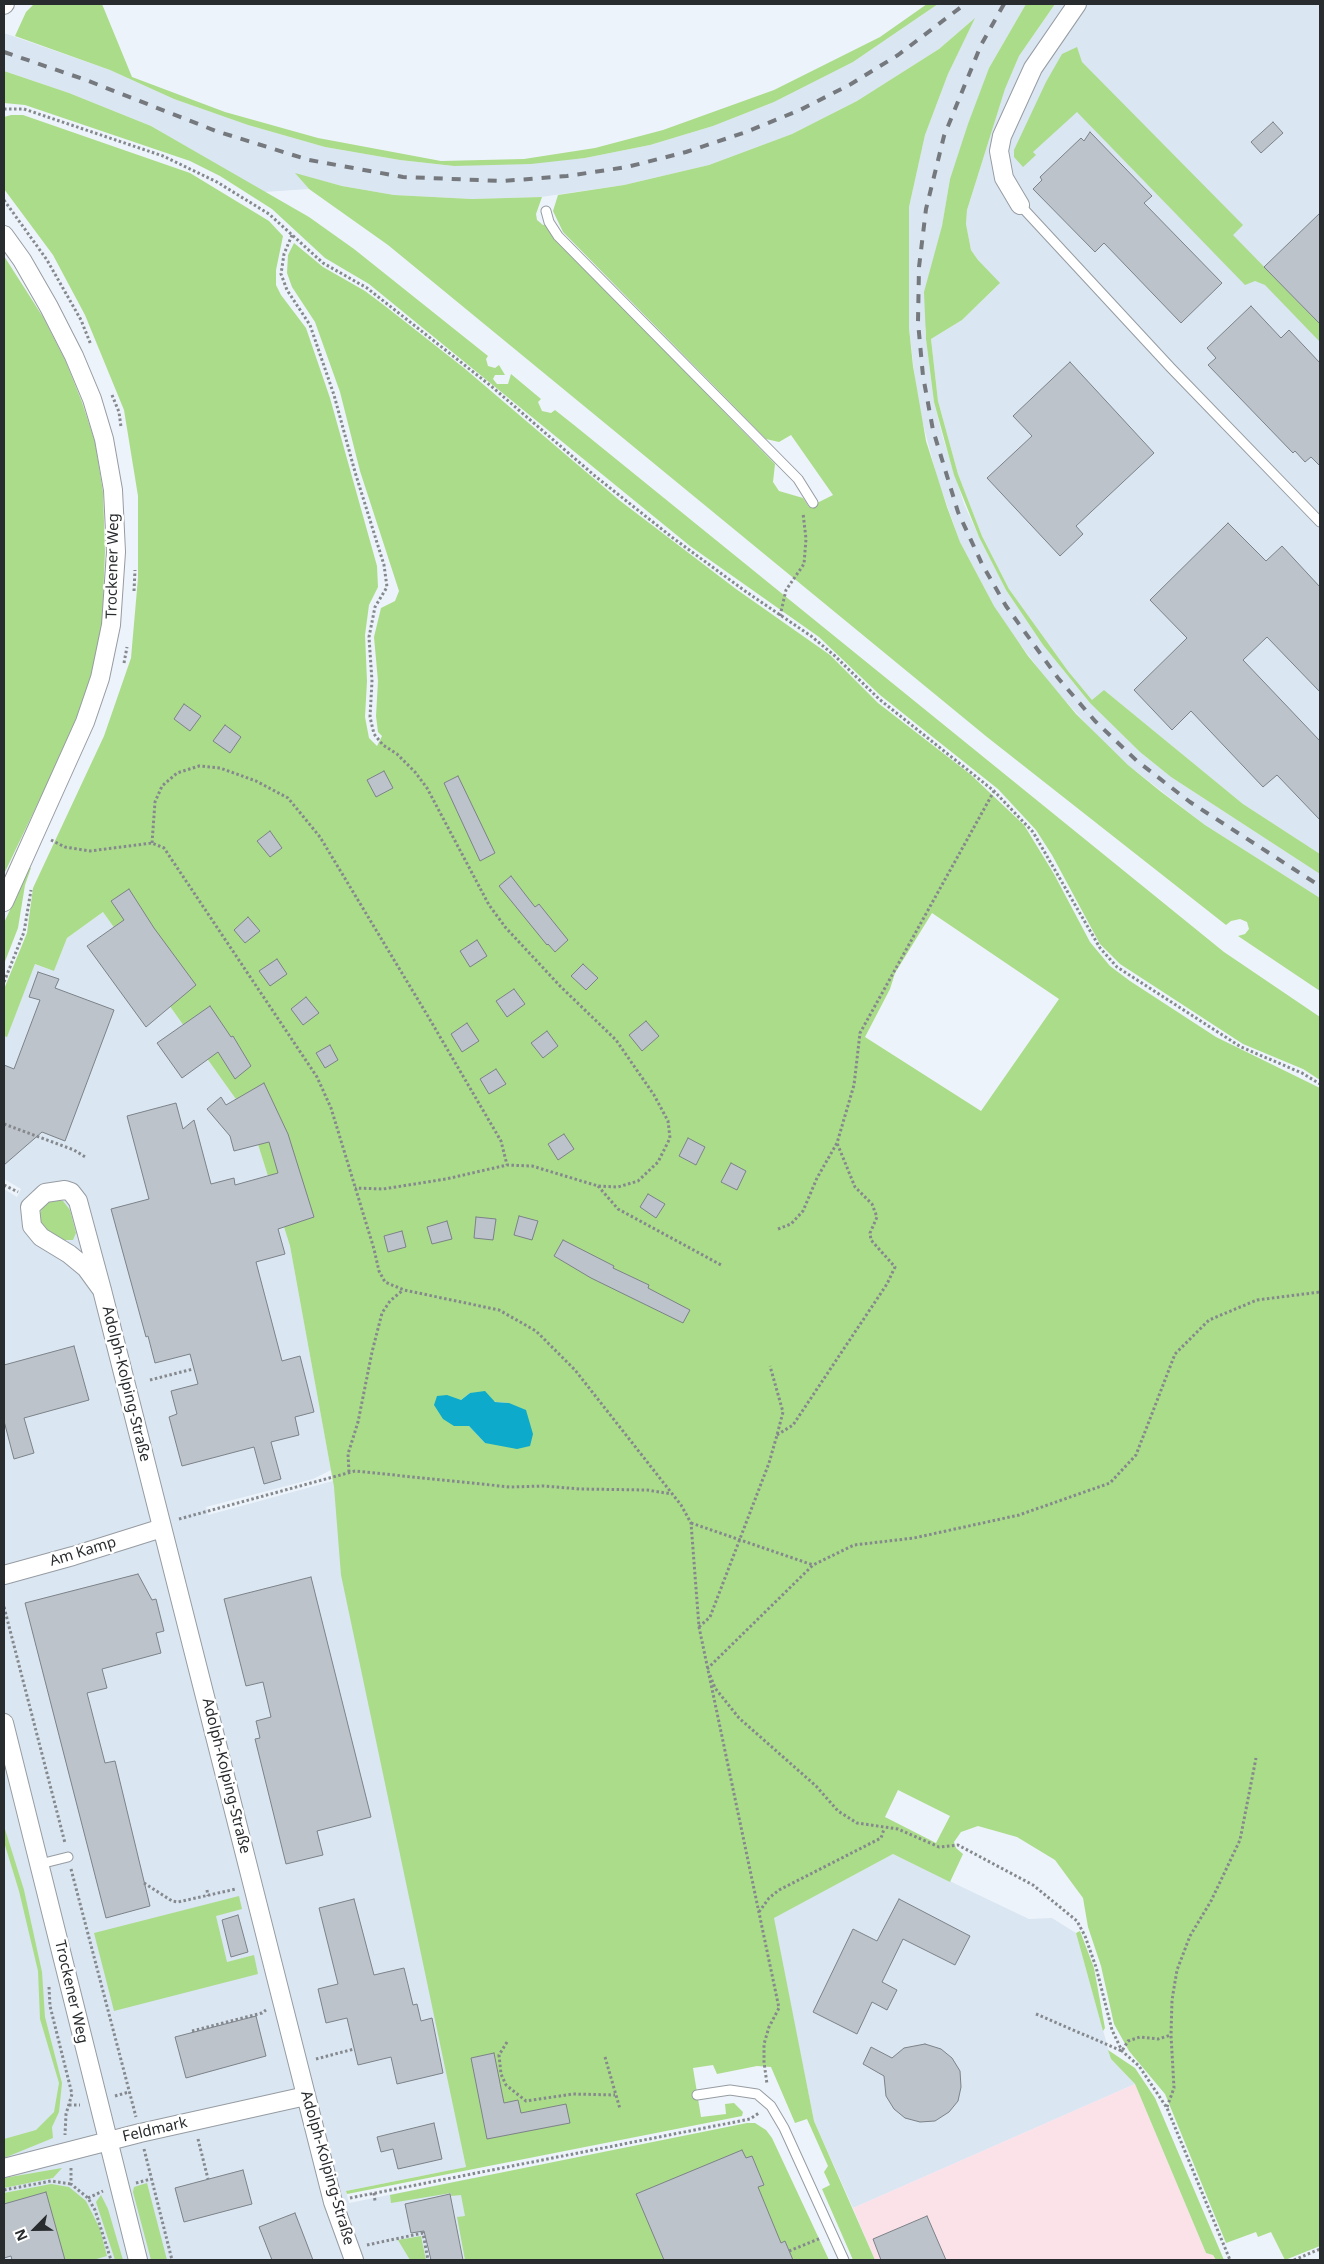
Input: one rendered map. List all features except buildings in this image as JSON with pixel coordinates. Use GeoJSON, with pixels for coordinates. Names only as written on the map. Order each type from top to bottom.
{"type":"FeatureCollection","features":[{"type":"Feature","properties":{"kind":"street"},"geometry":{"type":"LineString","coordinates":[[1020,205],[1004,178],[999,151],[1002,136],[1033,68],[1077,4]]}},
{"type":"Feature","properties":{"kind":"street","name":"Trockener Weg"},"geometry":{"type":"LineString","coordinates":[[4,236],[26,267],[74,356],[104,439],[114,490],[116,552],[111,625],[100,678],[42,836],[4,902]]}},
{"type":"Feature","properties":{"kind":"street","name":"Adolph-Kolping-Straße"},"geometry":{"type":"LineString","coordinates":[[102,1290],[86,1268],[36,1232],[29,1213],[30,1207],[38,1197],[59,1190],[71,1192],[78,1201],[102,1290],[333,2202],[352,2256]]}},
{"type":"Feature","properties":{"kind":"street","name":"Am Kamp"},"geometry":{"type":"LineString","coordinates":[[4,1575],[162,1528]]}},
{"type":"Feature","properties":{"kind":"street","name":"Trockener Weg"},"geometry":{"type":"LineString","coordinates":[[4,1724],[138,2260]]}},
{"type":"Feature","properties":{"kind":"street","name":"Feldmark"},"geometry":{"type":"LineString","coordinates":[[4,2168],[140,2133],[306,2096]]}},
{"type":"Feature","properties":{"kind":"lane"},"geometry":{"type":"LineString","coordinates":[[1020,205],[1171,368],[1320,522]]}},
{"type":"Feature","properties":{"kind":"lane"},"geometry":{"type":"LineString","coordinates":[[546,211],[549,222],[558,236],[798,479],[813,503]]}},
{"type":"Feature","properties":{"kind":"lane"},"geometry":{"type":"LineString","coordinates":[[40,1864],[68,1857]]}},
{"type":"Feature","properties":{"kind":"lane"},"geometry":{"type":"LineString","coordinates":[[697,2095],[730,2090],[748,2092],[757,2094],[771,2106],[784,2128],[844,2260]]}},
{"type":"Feature","properties":{"kind":"path"},"geometry":{"type":"LineString","coordinates":[[4,110],[24,110],[192,168],[269,214],[323,263],[367,288],[491,386],[634,507],[835,656],[879,699],[994,791],[1033,832],[1053,863],[1095,940],[1117,967],[1241,1047],[1320,1084]]}},
{"type":"Feature","properties":{"kind":"path"},"geometry":{"type":"LineString","coordinates":[[292,235],[284,254],[281,274],[287,290],[313,334],[334,395],[355,472],[384,565],[386,587],[375,607],[369,637],[372,681],[370,717],[374,734],[383,745],[397,754],[415,772],[427,788],[489,905],[506,928],[560,986],[616,1040],[654,1095],[668,1120],[670,1138],[658,1162],[638,1182],[618,1187],[598,1186],[532,1166],[507,1165],[446,1179],[392,1188],[355,1188]]}},
{"type":"Feature","properties":{"kind":"path"},"geometry":{"type":"LineString","coordinates":[[780,616],[786,590],[804,564],[806,539],[798,479]]}},
{"type":"Feature","properties":{"kind":"path"},"geometry":{"type":"LineString","coordinates":[[152,843],[155,802],[162,786],[177,773],[199,766],[220,768],[256,781],[288,798],[320,837],[501,1141],[507,1165]]}},
{"type":"Feature","properties":{"kind":"path"},"geometry":{"type":"LineString","coordinates":[[778,1229],[791,1224],[803,1211],[817,1178],[837,1143],[854,1085],[860,1033],[994,791]]}},
{"type":"Feature","properties":{"kind":"path"},"geometry":{"type":"LineString","coordinates":[[42,836],[65,847],[90,851],[152,843],[164,848],[317,1077],[331,1108],[385,1282],[404,1290],[499,1310],[536,1331],[576,1370],[672,1494],[691,1523],[699,1627],[779,2008],[769,2027],[764,2044],[764,2062],[771,2106],[750,2119],[333,2202]]}},
{"type":"Feature","properties":{"kind":"path"},"geometry":{"type":"LineString","coordinates":[[42,836],[47,848]]}},
{"type":"Feature","properties":{"kind":"path"},"geometry":{"type":"LineString","coordinates":[[4,982],[24,932],[31,887]]}},
{"type":"Feature","properties":{"kind":"path"},"geometry":{"type":"LineString","coordinates":[[4,1124],[74,1150],[87,1158]]}},
{"type":"Feature","properties":{"kind":"path"},"geometry":{"type":"LineString","coordinates":[[777,1435],[793,1425],[887,1284],[895,1267],[871,1240],[870,1233],[877,1217],[872,1204],[855,1187],[837,1143]]}},
{"type":"Feature","properties":{"kind":"path"},"geometry":{"type":"LineString","coordinates":[[598,1186],[618,1209],[723,1266]]}},
{"type":"Feature","properties":{"kind":"path"},"geometry":{"type":"LineString","coordinates":[[349,1472],[348,1454],[358,1422],[382,1313],[390,1301],[404,1290]]}},
{"type":"Feature","properties":{"kind":"path"},"geometry":{"type":"LineString","coordinates":[[707,1669],[813,1564],[854,1545],[914,1538],[1019,1515],[1110,1483],[1136,1455],[1175,1354],[1209,1320],[1257,1300],[1320,1292]]}},
{"type":"Feature","properties":{"kind":"path"},"geometry":{"type":"LineString","coordinates":[[699,1627],[710,1617],[769,1463],[777,1435],[783,1412],[770,1366]]}},
{"type":"Feature","properties":{"kind":"path"},"geometry":{"type":"LineString","coordinates":[[150,1380],[194,1369]]}},
{"type":"Feature","properties":{"kind":"path"},"geometry":{"type":"LineString","coordinates":[[162,1528],[174,1520],[316,1483],[331,1476],[349,1472],[510,1487],[544,1486],[580,1489],[647,1490],[672,1494]]}},
{"type":"Feature","properties":{"kind":"path"},"geometry":{"type":"LineString","coordinates":[[691,1523],[813,1564]]}},
{"type":"Feature","properties":{"kind":"path"},"geometry":{"type":"LineString","coordinates":[[4,1607],[6,1627],[68,1857],[172,2260]]}},
{"type":"Feature","properties":{"kind":"path"},"geometry":{"type":"LineString","coordinates":[[707,1669],[716,1688],[739,1718],[816,1786],[838,1811],[857,1823],[879,1825],[884,1829],[898,1829],[939,1847],[958,1845],[1033,1884],[1077,1920],[1096,1967],[1112,2030],[1122,2050],[1139,2066],[1167,2108],[1230,2260]]}},
{"type":"Feature","properties":{"kind":"path"},"geometry":{"type":"LineString","coordinates":[[1167,2108],[1174,2088],[1171,2034],[1172,2000],[1178,1970],[1190,1936],[1212,1901],[1240,1840],[1256,1758]]}},
{"type":"Feature","properties":{"kind":"path"},"geometry":{"type":"LineString","coordinates":[[759,1912],[769,1898],[779,1890],[881,1838],[884,1829]]}},
{"type":"Feature","properties":{"kind":"path"},"geometry":{"type":"LineString","coordinates":[[144,1883],[172,1901],[184,1902],[253,1885]]}},
{"type":"Feature","properties":{"kind":"path"},"geometry":{"type":"LineString","coordinates":[[207,1890],[208,1896]]}},
{"type":"Feature","properties":{"kind":"path"},"geometry":{"type":"LineString","coordinates":[[49,1978],[50,2006],[72,2094],[64,2128],[72,2184]]}},
{"type":"Feature","properties":{"kind":"path"},"geometry":{"type":"LineString","coordinates":[[192,2031],[262,2014],[268,2008],[283,2005]]}},
{"type":"Feature","properties":{"kind":"path"},"geometry":{"type":"LineString","coordinates":[[1036,2014],[1122,2050]]}},
{"type":"Feature","properties":{"kind":"path"},"geometry":{"type":"LineString","coordinates":[[1122,2050],[1128,2041],[1140,2037],[1158,2039],[1171,2034]]}},
{"type":"Feature","properties":{"kind":"path"},"geometry":{"type":"LineString","coordinates":[[507,2042],[499,2055],[502,2074],[506,2085],[526,2101],[573,2094],[615,2095]]}},
{"type":"Feature","properties":{"kind":"path"},"geometry":{"type":"LineString","coordinates":[[298,2064],[354,2049]]}},
{"type":"Feature","properties":{"kind":"path"},"geometry":{"type":"LineString","coordinates":[[605,2057],[620,2109]]}},
{"type":"Feature","properties":{"kind":"path"},"geometry":{"type":"LineString","coordinates":[[115,2096],[129,2092]]}},
{"type":"Feature","properties":{"kind":"path"},"geometry":{"type":"LineString","coordinates":[[69,2104],[77,2106]]}},
{"type":"Feature","properties":{"kind":"path"},"geometry":{"type":"LineString","coordinates":[[194,2121],[208,2179]]}},
{"type":"Feature","properties":{"kind":"path"},"geometry":{"type":"LineString","coordinates":[[136,2183],[151,2179]]}},
{"type":"Feature","properties":{"kind":"path"},"geometry":{"type":"LineString","coordinates":[[4,2190],[51,2181],[72,2184],[88,2198],[103,2229],[110,2260]]}},
{"type":"Feature","properties":{"kind":"path"},"geometry":{"type":"LineString","coordinates":[[88,2198],[98,2193]]}},
{"type":"Feature","properties":{"kind":"path"},"geometry":{"type":"LineString","coordinates":[[374,2193],[375,2201]]}},
{"type":"Feature","properties":{"kind":"path"},"geometry":{"type":"LineString","coordinates":[[352,2256],[366,2245],[423,2233],[428,2260]]}},
{"type":"Feature","properties":{"kind":"path"},"geometry":{"type":"LineString","coordinates":[[789,2251],[832,2233]]}},
{"type":"Feature","properties":{"kind":"path"},"geometry":{"type":"LineString","coordinates":[[1294,2260],[1320,2249]]}},
{"type":"Feature","properties":{"kind":"shaded area"},"geometry":{"type":"Polygon","coordinates":[[[938,4],[1026,4],[989,68],[950,179],[925,330],[934,402],[943,438],[964,504],[1006,590],[1043,645],[1090,703],[1140,752],[1171,777],[1320,874],[1320,898],[1205,825],[1128,765],[1101,740],[1050,684],[1014,636],[994,606],[960,542],[937,477],[918,405],[909,328],[909,207],[925,135],[948,74],[974,19],[939,49],[857,101],[792,134],[709,165],[624,185],[541,197],[472,199],[394,195],[342,186],[296,174],[309,189],[264,192],[151,126],[69,93],[4,71],[4,33],[110,70],[174,99],[248,125],[325,147],[400,160],[454,166],[585,158],[650,145],[713,126],[774,102],[853,62],[938,4]]]}},
{"type":"Feature","properties":{"kind":"shaded area"},"geometry":{"type":"Polygon","coordinates":[[[1055,4],[1320,4],[1320,854],[1243,804],[1104,690],[1093,701],[1068,671],[1009,589],[982,536],[958,474],[938,401],[931,339],[962,320],[999,284],[971,250],[966,224],[967,210],[1005,89],[1019,56],[1055,4]]]}},
{"type":"Feature","properties":{"kind":"shaded area"},"geometry":{"type":"Polygon","coordinates":[[[103,912],[250,1119],[290,1246],[331,1470],[313,1479],[206,1507],[208,1515],[333,1481],[466,2167],[346,2191],[349,2203],[473,2178],[484,2260],[4,2260],[4,1189],[17,1197],[21,1189],[4,1179],[4,1036],[7,1036],[35,964],[54,971],[67,938],[103,912]]]}},
{"type":"Feature","properties":{"kind":"shaded area"},"geometry":{"type":"Polygon","coordinates":[[[893,1854],[1029,1919],[1052,1918],[1076,1933],[1111,2059],[1135,2084],[853,2208],[814,2121],[773,1918],[893,1854]]]}},
{"type":"Feature","properties":{"kind":"shaded area"},"geometry":{"type":"Polygon","coordinates":[[[1135,2084],[1206,2253],[1213,2255],[1216,2260],[875,2260],[853,2208],[1135,2084]]]}},
{"type":"Feature","properties":{"kind":"green space"},"geometry":{"type":"Polygon","coordinates":[[[34,4],[102,4],[132,77],[225,112],[318,138],[441,161],[524,159],[595,148],[663,130],[774,90],[880,37],[927,4],[938,4],[853,62],[774,102],[713,126],[650,145],[585,158],[531,164],[454,166],[400,160],[325,147],[248,125],[174,99],[110,70],[15,36],[26,12],[34,4]]]}},
{"type":"Feature","properties":{"kind":"green space"},"geometry":{"type":"Polygon","coordinates":[[[1026,4],[1055,4],[1019,56],[1005,89],[967,210],[966,224],[971,250],[1000,283],[962,320],[931,339],[938,401],[958,474],[982,536],[1009,589],[1068,671],[1092,700],[1104,690],[1243,804],[1320,854],[1320,874],[1171,777],[1140,752],[1090,703],[1043,645],[1006,590],[979,537],[954,475],[934,402],[926,339],[924,292],[942,226],[950,179],[968,124],[989,68],[1026,4]]]}},
{"type":"Feature","properties":{"kind":"green space"},"geometry":{"type":"Polygon","coordinates":[[[975,18],[948,74],[925,135],[909,207],[909,328],[913,366],[926,441],[947,507],[960,542],[994,606],[1028,656],[1076,714],[1128,765],[1205,825],[1320,898],[1320,991],[1238,936],[1245,934],[1249,929],[1247,922],[1240,919],[1231,921],[1226,925],[987,737],[388,245],[309,189],[295,173],[342,186],[394,195],[472,199],[542,197],[536,214],[537,220],[543,225],[547,224],[555,238],[775,464],[773,482],[779,491],[803,498],[809,507],[833,495],[791,435],[779,442],[766,439],[563,232],[553,211],[558,195],[624,185],[709,165],[792,134],[857,101],[939,49],[975,18]]]}},
{"type":"Feature","properties":{"kind":"green space"},"geometry":{"type":"Polygon","coordinates":[[[1077,47],[1082,62],[1243,225],[1233,235],[1320,324],[1320,342],[1265,285],[1255,281],[1245,285],[1077,112],[1033,152],[1036,155],[1023,167],[1014,157],[1014,150],[1046,82],[1062,54],[1077,47]]]}},
{"type":"Feature","properties":{"kind":"green space"},"geometry":{"type":"Polygon","coordinates":[[[4,71],[69,93],[151,126],[309,217],[354,249],[488,356],[486,359],[488,366],[495,368],[499,365],[505,375],[495,375],[493,379],[497,384],[508,384],[511,374],[541,399],[538,402],[542,411],[551,413],[555,410],[1224,952],[1320,1017],[1320,1080],[1303,1069],[1243,1044],[1120,964],[1100,944],[1052,855],[1036,830],[998,789],[880,695],[819,637],[690,546],[369,284],[325,258],[272,209],[220,176],[190,161],[25,105],[4,103],[4,71]]]}},
{"type":"Feature","properties":{"kind":"green space"},"geometry":{"type":"Polygon","coordinates":[[[23,115],[190,173],[269,221],[283,236],[276,270],[276,285],[281,295],[306,328],[330,398],[377,566],[378,587],[369,605],[365,635],[367,681],[365,717],[369,738],[377,746],[382,736],[378,732],[376,716],[378,681],[374,637],[381,608],[395,601],[399,591],[360,471],[340,392],[315,322],[292,287],[287,273],[288,255],[294,243],[323,267],[365,291],[464,368],[619,500],[736,589],[830,655],[878,703],[970,774],[1024,825],[1054,874],[1090,942],[1110,966],[1216,1037],[1320,1088],[1320,2246],[1285,2260],[1271,2232],[1258,2237],[1256,2232],[1226,2243],[1165,2094],[1129,2051],[1114,2024],[1101,1966],[1088,1927],[1083,1898],[1055,1860],[1017,1837],[978,1826],[961,1832],[954,1842],[956,1848],[963,1854],[950,1882],[893,1854],[774,1918],[814,2121],[875,2260],[853,2260],[822,2189],[830,2185],[824,2172],[828,2166],[807,2119],[795,2123],[771,2067],[757,2066],[717,2074],[713,2065],[693,2068],[701,2117],[726,2114],[725,2104],[734,2103],[743,2112],[742,2116],[347,2194],[346,2191],[466,2167],[341,1575],[334,1487],[290,1246],[250,1119],[103,912],[67,938],[54,971],[35,964],[7,1037],[4,1036],[4,989],[27,933],[33,888],[104,736],[131,658],[138,578],[138,496],[124,410],[85,315],[53,255],[4,189],[4,117],[23,115]],[[932,913],[895,973],[890,989],[865,1037],[981,1111],[1059,999],[932,913]],[[470,1393],[461,1400],[454,1426],[469,1426],[485,1443],[509,1403],[496,1402],[470,1393]],[[898,1790],[885,1817],[936,1843],[950,1816],[898,1790]]]}},
{"type":"Feature","properties":{"kind":"green space"},"geometry":{"type":"Polygon","coordinates":[[[4,256],[43,317],[66,362],[82,402],[95,442],[103,492],[105,552],[102,623],[91,677],[78,719],[4,874],[4,256]]]}},
{"type":"Feature","properties":{"kind":"green space"},"geometry":{"type":"Polygon","coordinates":[[[29,867],[31,868],[25,885],[18,928],[4,964],[4,923],[29,867]]]}},
{"type":"Feature","properties":{"kind":"green space"},"geometry":{"type":"Polygon","coordinates":[[[63,1201],[70,1210],[76,1233],[73,1240],[62,1240],[40,1222],[39,1216],[43,1206],[48,1202],[63,1201]]]}},
{"type":"Feature","properties":{"kind":"green space"},"geometry":{"type":"Polygon","coordinates":[[[4,1826],[24,1890],[42,1972],[45,2017],[62,2083],[59,2112],[52,2127],[53,2138],[4,2158],[4,2139],[36,2130],[54,2112],[59,2083],[40,2019],[38,1971],[19,1891],[4,1842],[4,1826]]]}},
{"type":"Feature","properties":{"kind":"green space"},"geometry":{"type":"Polygon","coordinates":[[[239,1896],[242,1909],[216,1916],[227,1962],[254,1955],[258,1974],[114,2011],[94,1933],[239,1896]]]}},
{"type":"Feature","properties":{"kind":"green space"},"geometry":{"type":"Polygon","coordinates":[[[1080,1931],[1094,1968],[1105,2028],[1103,2031],[1076,1933],[1080,1931]]]}},
{"type":"Feature","properties":{"kind":"green space"},"geometry":{"type":"Polygon","coordinates":[[[1108,2050],[1135,2068],[1155,2098],[1224,2260],[1216,2260],[1213,2255],[1206,2253],[1135,2084],[1111,2059],[1108,2050]]]}},
{"type":"Feature","properties":{"kind":"green space"},"geometry":{"type":"Polygon","coordinates":[[[747,2123],[755,2123],[766,2130],[772,2138],[829,2260],[465,2260],[457,2217],[465,2216],[461,2195],[451,2196],[451,2193],[391,2203],[390,2195],[747,2123]]]}},
{"type":"Feature","properties":{"kind":"green space"},"geometry":{"type":"Polygon","coordinates":[[[62,2168],[53,2178],[4,2188],[4,2178],[62,2168]]]}},
{"type":"Feature","properties":{"kind":"green space"},"geometry":{"type":"Polygon","coordinates":[[[147,2183],[167,2260],[151,2260],[133,2192],[134,2187],[147,2183]]]}},
{"type":"Feature","properties":{"kind":"green space"},"geometry":{"type":"Polygon","coordinates":[[[51,2184],[69,2187],[86,2201],[100,2229],[107,2256],[93,2260],[65,2260],[46,2192],[4,2204],[4,2193],[51,2184]]]}},
{"type":"Feature","properties":{"kind":"green space"},"geometry":{"type":"Polygon","coordinates":[[[101,2195],[108,2209],[123,2260],[115,2260],[96,2202],[101,2195]]]}},
{"type":"Feature","properties":{"kind":"green space"},"geometry":{"type":"Polygon","coordinates":[[[421,2236],[426,2260],[410,2260],[398,2240],[421,2236]]]}},
{"type":"Feature","properties":{"kind":"water"},"geometry":{"type":"Polygon","coordinates":[[[485,1391],[495,1402],[509,1403],[526,1410],[533,1434],[530,1446],[517,1449],[485,1443],[469,1426],[454,1426],[443,1419],[434,1405],[437,1396],[447,1395],[461,1400],[470,1393],[485,1391]]]}},
{"type":"Feature","properties":{"kind":"railway"},"geometry":{"type":"LineString","coordinates":[[4,52],[86,80],[216,131],[309,160],[403,177],[503,181],[567,176],[627,167],[686,152],[746,132],[800,110],[851,84],[898,55],[965,4]]}},
{"type":"Feature","properties":{"kind":"railway"},"geometry":{"type":"LineString","coordinates":[[1004,4],[981,45],[944,136],[926,209],[919,267],[918,322],[923,376],[933,430],[958,512],[982,564],[1006,606],[1058,678],[1095,721],[1137,761],[1190,802],[1320,886]]}}]}
